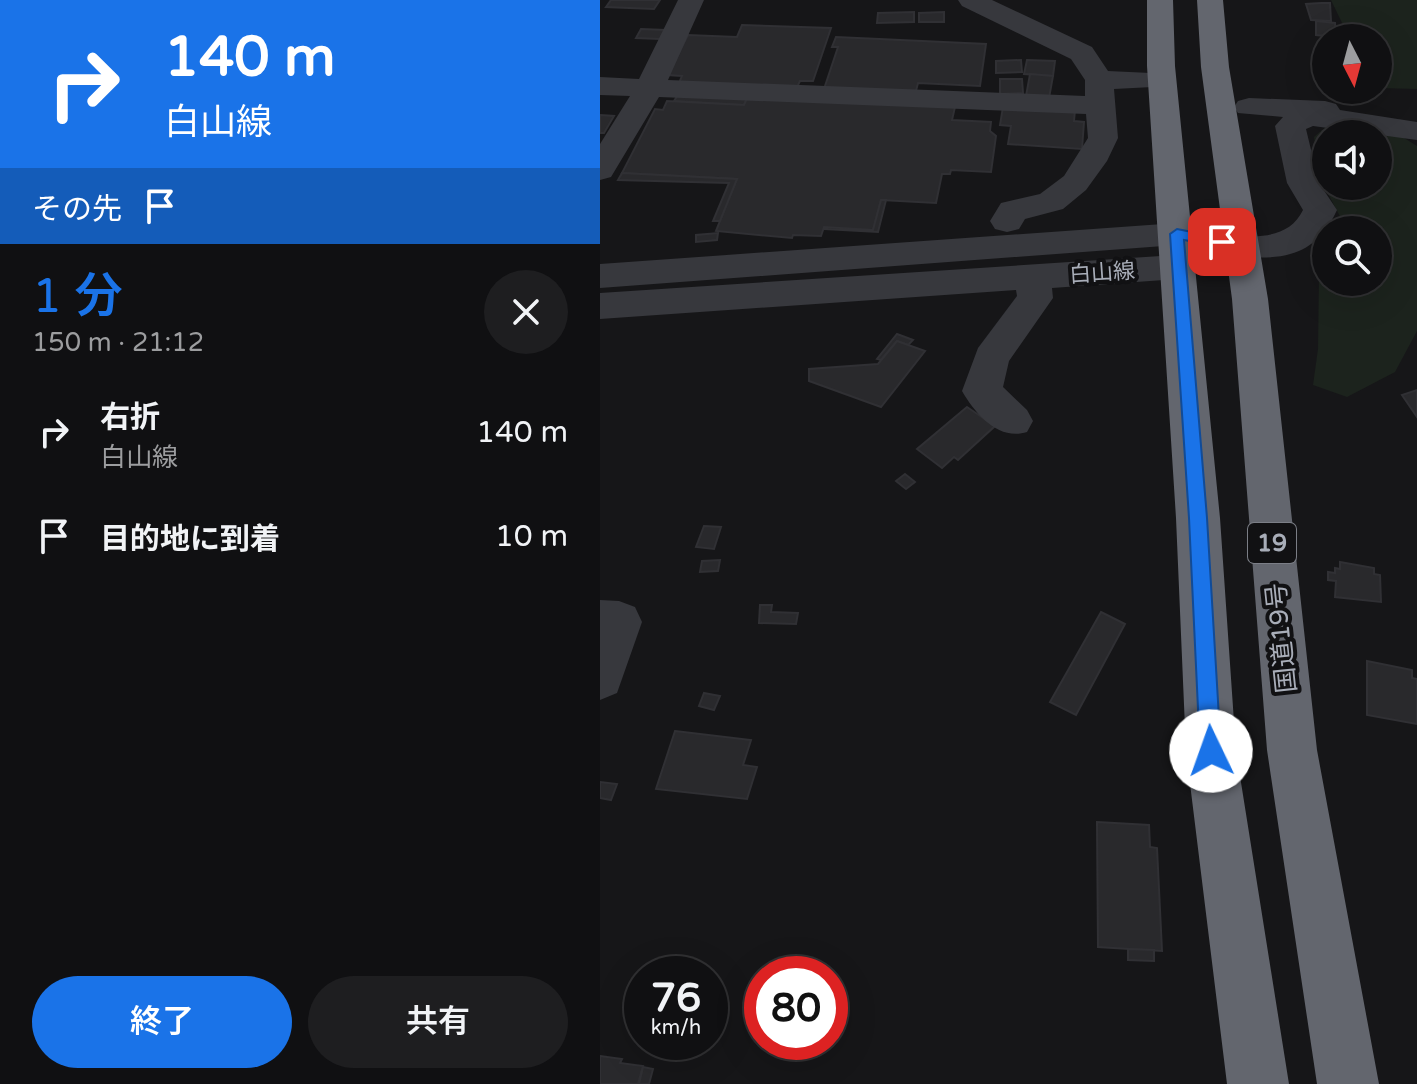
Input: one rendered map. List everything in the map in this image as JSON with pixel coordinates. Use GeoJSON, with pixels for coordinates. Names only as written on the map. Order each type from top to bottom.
{"type":"FeatureCollection","features":[{"type":"Feature","properties":{"kind":"highway"},"geometry":{"type":"LineString","coordinates":[[1160,0],[1162,80],[1198,518],[1211,751],[1258,1084]]}},
{"type":"Feature","properties":{"kind":"highway","name":"国道19号"},"geometry":{"type":"LineString","coordinates":[[1210,0],[1215,67],[1244,247],[1292,750],[1348,1084]]}},
{"type":"Feature","properties":{"kind":"street"},"geometry":{"type":"LineString","coordinates":[[600,170],[650,87],[691,0]]}},
{"type":"Feature","properties":{"kind":"street"},"geometry":{"type":"LineString","coordinates":[[971,0],[1082,53],[1101,93],[1103,138],[1075,183],[1051,202],[1013,211],[1007,221]]}},
{"type":"Feature","properties":{"kind":"street"},"geometry":{"type":"LineString","coordinates":[[600,86],[1101,93],[1162,80]]}},
{"type":"Feature","properties":{"kind":"street"},"geometry":{"type":"LineString","coordinates":[[1249,107],[1337,111],[1397,120],[1417,130]]}},
{"type":"Feature","properties":{"kind":"street","name":"白山線"},"geometry":{"type":"LineString","coordinates":[[600,276],[1275,246],[1300,239],[1317,222],[1320,210],[1303,183],[1290,126],[1308,116],[1417,130]]}},
{"type":"Feature","properties":{"kind":"street","name":"白山線"},"geometry":{"type":"LineString","coordinates":[[600,306],[1033,276],[1177,250]]}},
{"type":"Feature","properties":{"kind":"street"},"geometry":{"type":"LineString","coordinates":[[1013,421],[982,391],[991,358],[1035,298],[1033,276]]}},
{"type":"Feature","properties":{"kind":"street"},"geometry":{"type":"LineString","coordinates":[[600,621],[619,622],[600,677]]}},
{"type":"Feature","properties":{"kind":"shaded area"},"geometry":{"type":"Polygon","coordinates":[[[1331,0],[1417,0],[1417,89],[1392,88],[1392,24],[1343,24],[1331,0]]]}},
{"type":"Feature","properties":{"kind":"shaded area"},"geometry":{"type":"Polygon","coordinates":[[[1392,135],[1401,136],[1417,146],[1417,331],[1395,372],[1347,397],[1313,385],[1318,349],[1319,296],[1392,296],[1392,216],[1340,216],[1331,200],[1392,200],[1392,135]]]}},
{"type":"Feature","properties":{"kind":"building"},"geometry":{"type":"Polygon","coordinates":[[[611,0],[660,0],[654,9],[606,7],[611,0]]]}},
{"type":"Feature","properties":{"kind":"building"},"geometry":{"type":"Polygon","coordinates":[[[1330,3],[1331,21],[1311,20],[1306,4],[1330,3]]]}},
{"type":"Feature","properties":{"kind":"building"},"geometry":{"type":"Polygon","coordinates":[[[914,12],[914,22],[877,23],[878,13],[914,12]]]}},
{"type":"Feature","properties":{"kind":"building"},"geometry":{"type":"Polygon","coordinates":[[[944,12],[944,22],[919,22],[919,13],[944,12]]]}},
{"type":"Feature","properties":{"kind":"building"},"geometry":{"type":"Polygon","coordinates":[[[742,25],[831,28],[813,81],[800,81],[797,87],[679,83],[682,76],[668,75],[688,35],[737,37],[742,25]]]}},
{"type":"Feature","properties":{"kind":"building"},"geometry":{"type":"Polygon","coordinates":[[[641,29],[665,30],[660,39],[636,38],[641,29]]]}},
{"type":"Feature","properties":{"kind":"building"},"geometry":{"type":"Polygon","coordinates":[[[836,37],[986,44],[980,86],[918,83],[916,91],[824,89],[838,47],[832,47],[836,37]]]}},
{"type":"Feature","properties":{"kind":"building"},"geometry":{"type":"Polygon","coordinates":[[[1021,60],[1022,72],[996,73],[996,61],[1021,60]]]}},
{"type":"Feature","properties":{"kind":"building"},"geometry":{"type":"Polygon","coordinates":[[[1027,60],[1055,61],[1053,76],[1024,74],[1027,60]]]}},
{"type":"Feature","properties":{"kind":"building"},"geometry":{"type":"Polygon","coordinates":[[[1030,74],[1053,76],[1049,98],[1026,96],[1030,74]]]}},
{"type":"Feature","properties":{"kind":"building"},"geometry":{"type":"Polygon","coordinates":[[[1000,79],[1022,79],[1023,93],[1000,94],[1000,79]]]}},
{"type":"Feature","properties":{"kind":"building"},"geometry":{"type":"Polygon","coordinates":[[[679,93],[748,96],[744,105],[674,101],[679,93]]]}},
{"type":"Feature","properties":{"kind":"building"},"geometry":{"type":"Polygon","coordinates":[[[748,96],[955,107],[952,120],[991,122],[990,131],[996,136],[991,172],[951,170],[950,174],[942,174],[936,203],[881,200],[873,230],[824,227],[821,236],[793,235],[792,238],[716,231],[737,179],[622,173],[655,109],[663,110],[667,101],[744,105],[748,96]]]}},
{"type":"Feature","properties":{"kind":"building"},"geometry":{"type":"Polygon","coordinates":[[[1003,107],[1075,110],[1074,121],[1084,122],[1082,149],[1008,144],[1011,126],[1000,125],[1003,107]]]}},
{"type":"Feature","properties":{"kind":"building"},"geometry":{"type":"Polygon","coordinates":[[[600,115],[614,116],[604,133],[600,133],[600,115]]]}},
{"type":"Feature","properties":{"kind":"building"},"geometry":{"type":"Polygon","coordinates":[[[622,173],[737,179],[720,221],[713,221],[729,183],[618,180],[622,173]]]}},
{"type":"Feature","properties":{"kind":"building"},"geometry":{"type":"Polygon","coordinates":[[[881,200],[886,200],[878,232],[824,229],[873,230],[881,200]]]}},
{"type":"Feature","properties":{"kind":"building"},"geometry":{"type":"Polygon","coordinates":[[[718,233],[717,240],[696,242],[696,235],[718,233]]]}},
{"type":"Feature","properties":{"kind":"building"},"geometry":{"type":"Polygon","coordinates":[[[897,334],[913,340],[908,345],[897,341],[881,360],[877,359],[897,334]]]}},
{"type":"Feature","properties":{"kind":"building"},"geometry":{"type":"Polygon","coordinates":[[[897,341],[925,351],[881,407],[809,381],[809,369],[878,364],[897,341]]]}},
{"type":"Feature","properties":{"kind":"building"},"geometry":{"type":"Polygon","coordinates":[[[1417,390],[1417,417],[1402,395],[1417,390]]]}},
{"type":"Feature","properties":{"kind":"building"},"geometry":{"type":"Polygon","coordinates":[[[967,407],[995,426],[958,460],[954,457],[942,468],[917,449],[967,407]]]}},
{"type":"Feature","properties":{"kind":"building"},"geometry":{"type":"Polygon","coordinates":[[[905,474],[915,482],[906,489],[896,481],[905,474]]]}},
{"type":"Feature","properties":{"kind":"building"},"geometry":{"type":"Polygon","coordinates":[[[704,526],[721,527],[714,549],[696,547],[704,526]]]}},
{"type":"Feature","properties":{"kind":"building"},"geometry":{"type":"Polygon","coordinates":[[[720,560],[718,571],[700,572],[702,561],[720,560]]]}},
{"type":"Feature","properties":{"kind":"building"},"geometry":{"type":"Polygon","coordinates":[[[1340,562],[1374,568],[1374,574],[1380,575],[1381,602],[1335,597],[1336,581],[1328,580],[1328,572],[1335,573],[1335,568],[1340,569],[1340,562]]]}},
{"type":"Feature","properties":{"kind":"building"},"geometry":{"type":"Polygon","coordinates":[[[760,605],[772,605],[771,612],[798,613],[796,624],[759,623],[760,605]]]}},
{"type":"Feature","properties":{"kind":"building"},"geometry":{"type":"Polygon","coordinates":[[[1101,612],[1125,624],[1076,715],[1050,702],[1101,612]]]}},
{"type":"Feature","properties":{"kind":"building"},"geometry":{"type":"Polygon","coordinates":[[[1367,661],[1412,670],[1412,678],[1417,679],[1417,724],[1367,715],[1367,661]]]}},
{"type":"Feature","properties":{"kind":"building"},"geometry":{"type":"Polygon","coordinates":[[[704,693],[720,696],[714,710],[699,706],[704,693]]]}},
{"type":"Feature","properties":{"kind":"building"},"geometry":{"type":"Polygon","coordinates":[[[675,731],[751,740],[743,765],[757,767],[747,799],[656,789],[675,731]]]}},
{"type":"Feature","properties":{"kind":"building"},"geometry":{"type":"Polygon","coordinates":[[[600,782],[617,784],[611,800],[600,798],[600,782]]]}},
{"type":"Feature","properties":{"kind":"building"},"geometry":{"type":"Polygon","coordinates":[[[1097,822],[1149,825],[1150,847],[1157,848],[1162,951],[1098,947],[1097,822]]]}},
{"type":"Feature","properties":{"kind":"building"},"geometry":{"type":"Polygon","coordinates":[[[1128,949],[1154,950],[1154,961],[1128,960],[1128,949]]]}},
{"type":"Feature","properties":{"kind":"building"},"geometry":{"type":"Polygon","coordinates":[[[600,1056],[643,1066],[638,1084],[600,1084],[600,1056]]]}},
{"type":"Feature","properties":{"kind":"building"},"geometry":{"type":"Polygon","coordinates":[[[643,1067],[653,1069],[649,1084],[639,1084],[643,1067]]]}},
{"type":"Feature","properties":{"kind":"route"},"geometry":{"type":"LineString","coordinates":[[1211,751],[1177,234],[1222,242]]}}]}
